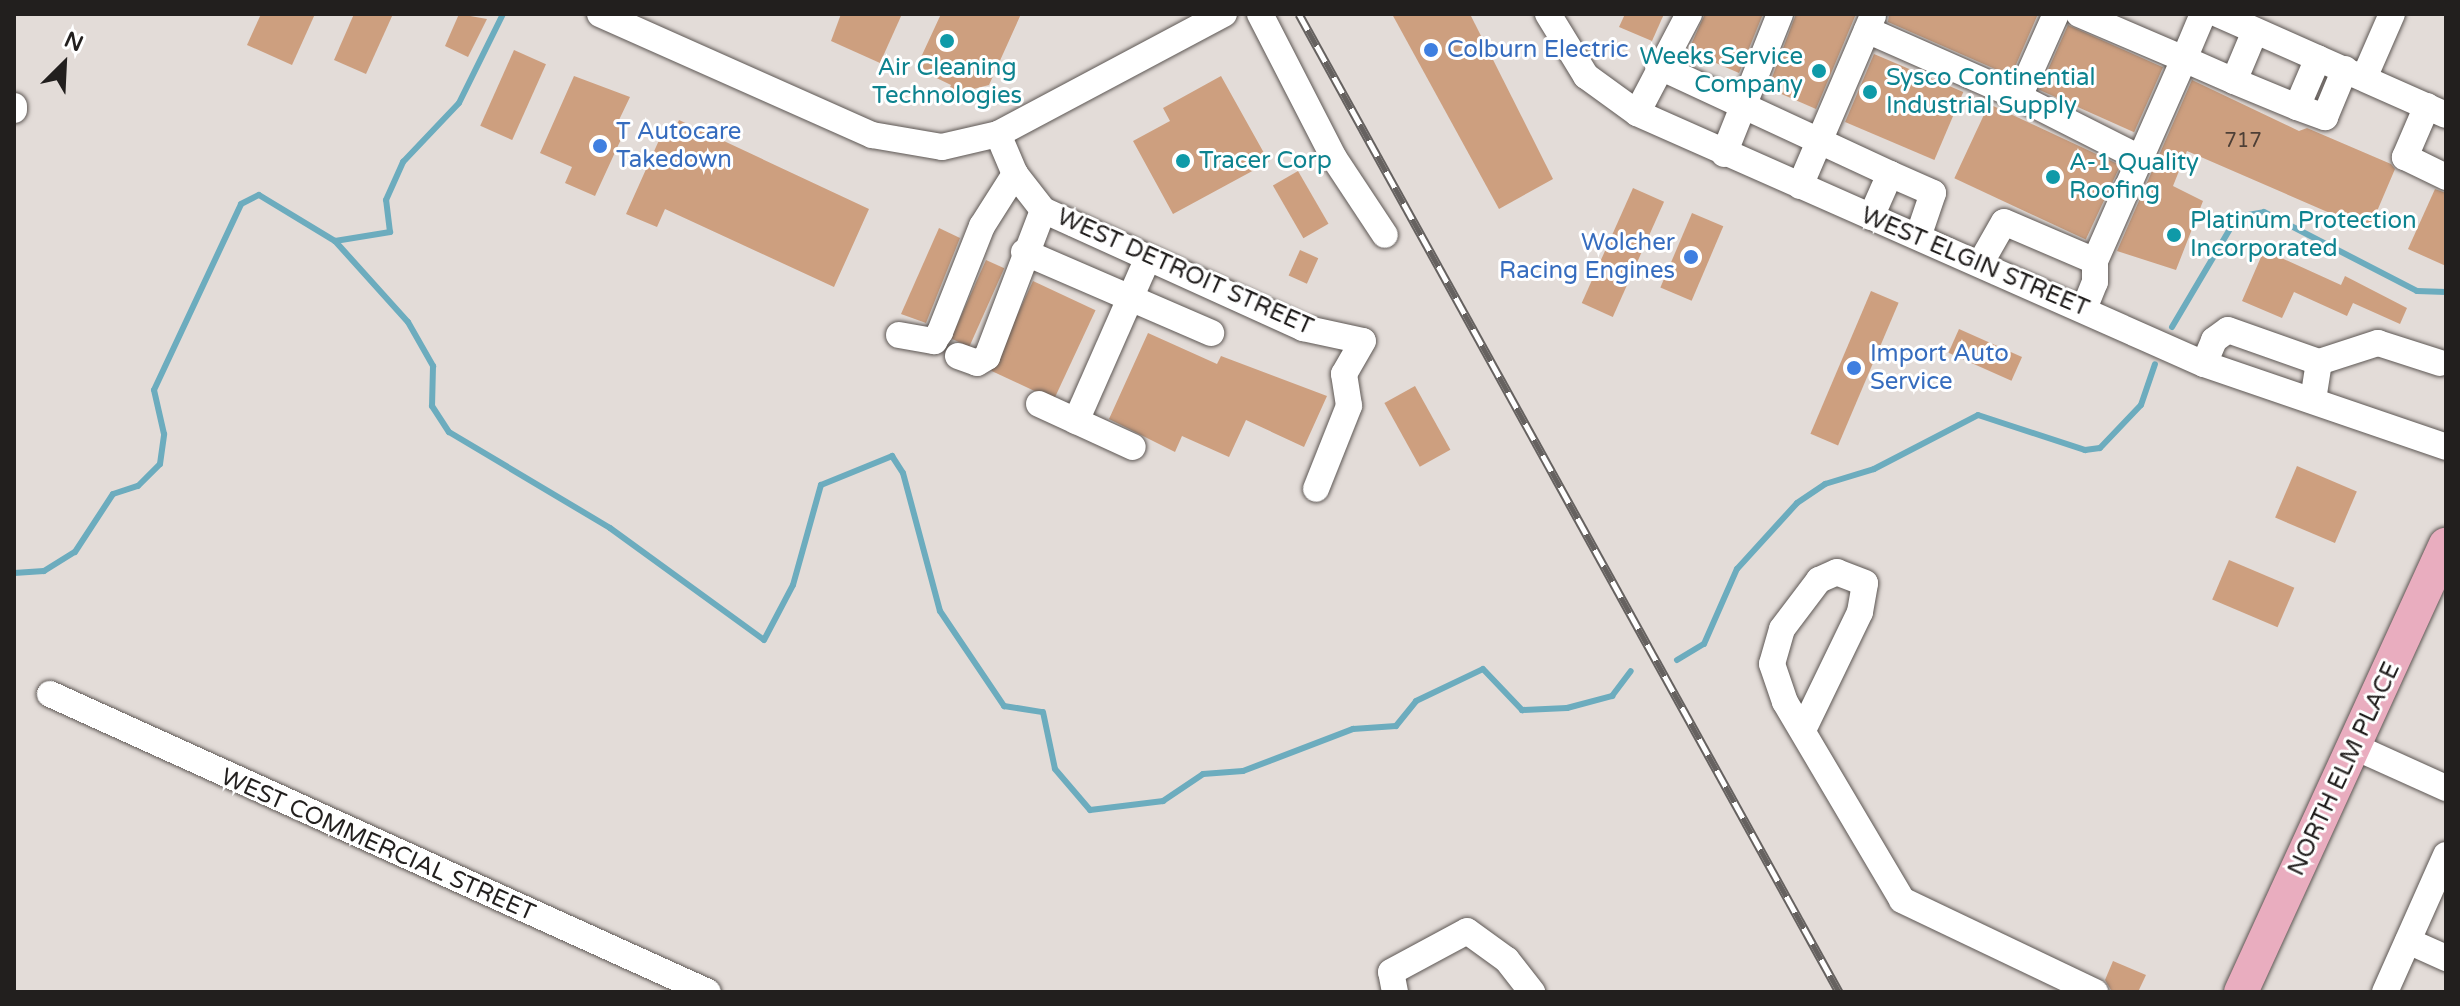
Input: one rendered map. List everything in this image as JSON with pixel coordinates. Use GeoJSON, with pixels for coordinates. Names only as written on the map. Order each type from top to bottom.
{"type":"FeatureCollection","features":[{"type":"Feature","properties":{"kind":"main road","name":"NORTH ELM PLACE"},"geometry":{"type":"LineString","coordinates":[[2241,992],[2446,545]]}},
{"type":"Feature","properties":{"kind":"street"},"geometry":{"type":"LineString","coordinates":[[600,14],[872,135],[942,147],[998,134],[1224,14]]}},
{"type":"Feature","properties":{"kind":"street"},"geometry":{"type":"LineString","coordinates":[[1260,14],[1334,158],[1385,235]]}},
{"type":"Feature","properties":{"kind":"street","name":"WEST ELGIN STREET"},"geometry":{"type":"LineString","coordinates":[[1548,14],[1586,76],[1637,113],[2204,364],[2446,447]]}},
{"type":"Feature","properties":{"kind":"street"},"geometry":{"type":"LineString","coordinates":[[1637,113],[1689,14]]}},
{"type":"Feature","properties":{"kind":"street"},"geometry":{"type":"LineString","coordinates":[[1724,154],[1740,106],[1780,14]]}},
{"type":"Feature","properties":{"kind":"street"},"geometry":{"type":"LineString","coordinates":[[2019,97],[2056,14]]}},
{"type":"Feature","properties":{"kind":"street"},"geometry":{"type":"LineString","coordinates":[[2079,14],[2325,117],[2392,14]]}},
{"type":"Feature","properties":{"kind":"street"},"geometry":{"type":"LineString","coordinates":[[2084,309],[2095,261],[2203,14]]}},
{"type":"Feature","properties":{"kind":"street"},"geometry":{"type":"LineString","coordinates":[[2218,14],[2437,110],[2405,157],[2446,177]]}},
{"type":"Feature","properties":{"kind":"street"},"geometry":{"type":"LineString","coordinates":[[1800,186],[1870,22],[2140,158]]}},
{"type":"Feature","properties":{"kind":"street"},"geometry":{"type":"LineString","coordinates":[[2234,81],[2255,31]]}},
{"type":"Feature","properties":{"kind":"street"},"geometry":{"type":"LineString","coordinates":[[2297,107],[2318,58]]}},
{"type":"Feature","properties":{"kind":"street"},"geometry":{"type":"LineString","coordinates":[[1660,67],[1933,193],[1918,237]]}},
{"type":"Feature","properties":{"kind":"street","name":"WEST DETROIT STREET"},"geometry":{"type":"LineString","coordinates":[[998,134],[1015,174],[1043,210],[1303,328],[1363,341],[1344,374],[1349,406],[1316,489]]}},
{"type":"Feature","properties":{"kind":"street"},"geometry":{"type":"LineString","coordinates":[[899,335],[934,341],[982,226],[1015,174]]}},
{"type":"Feature","properties":{"kind":"street"},"geometry":{"type":"LineString","coordinates":[[1871,217],[1890,174]]}},
{"type":"Feature","properties":{"kind":"street"},"geometry":{"type":"LineString","coordinates":[[958,356],[977,363],[987,357],[1021,276],[1024,252],[1043,210]]}},
{"type":"Feature","properties":{"kind":"street"},"geometry":{"type":"LineString","coordinates":[[1980,264],[2004,222],[2095,261]]}},
{"type":"Feature","properties":{"kind":"street"},"geometry":{"type":"LineString","coordinates":[[1024,252],[1131,301],[1211,333]]}},
{"type":"Feature","properties":{"kind":"street"},"geometry":{"type":"LineString","coordinates":[[1076,421],[1148,258]]}},
{"type":"Feature","properties":{"kind":"street"},"geometry":{"type":"LineString","coordinates":[[2204,364],[2214,340],[2228,330],[2319,362],[2378,343],[2440,363]]}},
{"type":"Feature","properties":{"kind":"street"},"geometry":{"type":"LineString","coordinates":[[2313,401],[2319,362]]}},
{"type":"Feature","properties":{"kind":"street"},"geometry":{"type":"LineString","coordinates":[[1039,404],[1133,447]]}},
{"type":"Feature","properties":{"kind":"street"},"geometry":{"type":"LineString","coordinates":[[1803,730],[1860,612],[1865,583],[1837,572],[1819,580],[1782,629],[1772,664],[1803,730],[1902,900],[2095,992]]}},
{"type":"Feature","properties":{"kind":"street","name":"WEST COMMERCIAL STREET"},"geometry":{"type":"LineString","coordinates":[[50,694],[708,992]]}},
{"type":"Feature","properties":{"kind":"street"},"geometry":{"type":"LineString","coordinates":[[2355,747],[2446,788]]}},
{"type":"Feature","properties":{"kind":"street"},"geometry":{"type":"LineString","coordinates":[[2385,992],[2446,855]]}},
{"type":"Feature","properties":{"kind":"street"},"geometry":{"type":"LineString","coordinates":[[1395,992],[1391,972],[1467,931],[1507,960],[1532,992]]}},
{"type":"Feature","properties":{"kind":"street"},"geometry":{"type":"LineString","coordinates":[[2408,941],[2446,958]]}},
{"type":"Feature","properties":{"kind":"building"},"geometry":{"type":"Polygon","coordinates":[[[261,14],[315,14],[292,65],[247,45],[261,14]]]}},
{"type":"Feature","properties":{"kind":"building"},"geometry":{"type":"Polygon","coordinates":[[[354,14],[393,14],[366,74],[334,60],[354,14]]]}},
{"type":"Feature","properties":{"kind":"building"},"geometry":{"type":"Polygon","coordinates":[[[459,14],[487,19],[468,57],[445,46],[459,14]]]}},
{"type":"Feature","properties":{"kind":"building"},"geometry":{"type":"Polygon","coordinates":[[[841,14],[902,14],[880,63],[831,41],[841,14]]]}},
{"type":"Feature","properties":{"kind":"building"},"geometry":{"type":"Polygon","coordinates":[[[941,14],[1021,14],[989,85],[946,96],[951,85],[916,68],[941,14]]]}},
{"type":"Feature","properties":{"kind":"building"},"geometry":{"type":"Polygon","coordinates":[[[1392,14],[1470,14],[1553,179],[1499,209],[1392,14]]]}},
{"type":"Feature","properties":{"kind":"building"},"geometry":{"type":"Polygon","coordinates":[[[1625,14],[1664,14],[1652,41],[1619,27],[1625,14]]]}},
{"type":"Feature","properties":{"kind":"building"},"geometry":{"type":"Polygon","coordinates":[[[1705,14],[1763,14],[1739,73],[1688,51],[1705,14]]]}},
{"type":"Feature","properties":{"kind":"building"},"geometry":{"type":"Polygon","coordinates":[[[1796,14],[1856,14],[1816,109],[1768,88],[1796,14]]]}},
{"type":"Feature","properties":{"kind":"building"},"geometry":{"type":"Polygon","coordinates":[[[1889,14],[2038,14],[2011,76],[1888,22],[1889,14]]]}},
{"type":"Feature","properties":{"kind":"building"},"geometry":{"type":"Polygon","coordinates":[[[2068,25],[2163,67],[2134,132],[2039,90],[2068,25]]]}},
{"type":"Feature","properties":{"kind":"building"},"geometry":{"type":"Polygon","coordinates":[[[514,50],[546,64],[512,140],[480,126],[514,50]]]}},
{"type":"Feature","properties":{"kind":"building"},"geometry":{"type":"Polygon","coordinates":[[[1874,54],[1963,92],[1934,160],[1845,122],[1874,54]]]}},
{"type":"Feature","properties":{"kind":"building"},"geometry":{"type":"Polygon","coordinates":[[[574,76],[630,97],[619,120],[628,124],[595,196],[565,183],[572,167],[540,153],[574,76]]]}},
{"type":"Feature","properties":{"kind":"building","name":"Tracer Corp"},"geometry":{"type":"Polygon","coordinates":[[[1221,76],[1269,162],[1173,214],[1133,141],[1170,121],[1163,108],[1221,76]]]}},
{"type":"Feature","properties":{"kind":"building"},"geometry":{"type":"Polygon","coordinates":[[[2192,80],[2299,131],[2307,128],[2391,164],[2395,169],[2369,230],[2187,151],[2173,186],[2203,201],[2176,270],[2117,251],[2192,80]]]}},
{"type":"Feature","properties":{"kind":"building","name":"A-1 Quality Roofing"},"geometry":{"type":"Polygon","coordinates":[[[1989,104],[2120,165],[2086,240],[1954,178],[1989,104]]]}},
{"type":"Feature","properties":{"kind":"building"},"geometry":{"type":"Polygon","coordinates":[[[679,120],[869,209],[834,287],[665,209],[657,227],[626,214],[660,138],[669,142],[679,120]]]}},
{"type":"Feature","properties":{"kind":"building"},"geometry":{"type":"Polygon","coordinates":[[[1298,171],[1328,224],[1303,238],[1273,186],[1298,171]]]}},
{"type":"Feature","properties":{"kind":"building"},"geometry":{"type":"Polygon","coordinates":[[[1633,188],[1664,202],[1613,317],[1582,303],[1633,188]]]}},
{"type":"Feature","properties":{"kind":"building"},"geometry":{"type":"Polygon","coordinates":[[[2435,189],[2446,193],[2446,266],[2408,249],[2435,189]]]}},
{"type":"Feature","properties":{"kind":"building","name":"Wolcher Racing Engines"},"geometry":{"type":"Polygon","coordinates":[[[1692,213],[1723,226],[1692,301],[1660,288],[1692,213]]]}},
{"type":"Feature","properties":{"kind":"building"},"geometry":{"type":"Polygon","coordinates":[[[939,228],[960,238],[926,323],[901,314],[939,228]]]}},
{"type":"Feature","properties":{"kind":"building"},"geometry":{"type":"Polygon","coordinates":[[[1300,250],[1318,258],[1307,284],[1289,276],[1300,250]]]}},
{"type":"Feature","properties":{"kind":"building"},"geometry":{"type":"Polygon","coordinates":[[[2264,250],[2341,285],[2345,276],[2407,308],[2400,324],[2353,303],[2347,316],[2294,292],[2282,318],[2242,301],[2264,250]]]}},
{"type":"Feature","properties":{"kind":"building"},"geometry":{"type":"Polygon","coordinates":[[[986,260],[1004,268],[969,347],[951,339],[986,260]]]}},
{"type":"Feature","properties":{"kind":"building"},"geometry":{"type":"Polygon","coordinates":[[[1033,281],[1096,310],[1054,400],[991,371],[1033,281]]]}},
{"type":"Feature","properties":{"kind":"building","name":"Import Auto Service"},"geometry":{"type":"Polygon","coordinates":[[[1871,291],[1899,303],[1838,445],[1810,434],[1871,291]]]}},
{"type":"Feature","properties":{"kind":"building"},"geometry":{"type":"Polygon","coordinates":[[[1959,329],[2022,357],[2011,381],[1948,353],[1959,329]]]}},
{"type":"Feature","properties":{"kind":"building"},"geometry":{"type":"Polygon","coordinates":[[[1148,333],[1217,364],[1221,356],[1327,396],[1304,447],[1246,420],[1229,457],[1182,436],[1175,452],[1109,419],[1148,333]]]}},
{"type":"Feature","properties":{"kind":"building"},"geometry":{"type":"Polygon","coordinates":[[[1415,386],[1450,450],[1420,467],[1384,403],[1415,386]]]}},
{"type":"Feature","properties":{"kind":"building"},"geometry":{"type":"Polygon","coordinates":[[[2297,466],[2357,491],[2335,543],[2275,518],[2297,466]]]}},
{"type":"Feature","properties":{"kind":"building"},"geometry":{"type":"Polygon","coordinates":[[[2229,560],[2294,588],[2278,627],[2212,600],[2229,560]]]}},
{"type":"Feature","properties":{"kind":"building"},"geometry":{"type":"Polygon","coordinates":[[[2113,961],[2146,975],[2138,992],[2111,990],[2105,980],[2113,961]]]}},
{"type":"Feature","properties":{"kind":"waterway"},"geometry":{"type":"LineString","coordinates":[[335,241],[390,232],[386,200],[403,162],[459,103],[503,14]]}},
{"type":"Feature","properties":{"kind":"waterway"},"geometry":{"type":"LineString","coordinates":[[14,573],[44,571],[75,552],[113,494],[138,486],[160,464],[164,434],[154,390],[241,204],[259,195],[335,241],[408,322],[433,366],[432,406],[449,432],[610,528],[764,640],[793,585],[821,485],[892,456],[903,473],[940,611],[1004,706],[1043,712],[1055,769],[1090,810],[1163,801],[1203,774],[1243,771],[1353,729],[1396,726],[1416,701],[1483,669],[1522,710],[1567,708],[1612,696],[1631,671]]}},
{"type":"Feature","properties":{"kind":"waterway"},"geometry":{"type":"LineString","coordinates":[[2172,327],[2237,217],[2264,212],[2417,291],[2446,292]]}},
{"type":"Feature","properties":{"kind":"waterway"},"geometry":{"type":"LineString","coordinates":[[1677,660],[1704,644],[1737,569],[1797,503],[1825,484],[1874,469],[1978,415],[2085,450],[2100,448],[2141,405],[2155,364]]}},
{"type":"Feature","properties":{"kind":"railway"},"geometry":{"type":"LineString","coordinates":[[1299,14],[1839,992]]}},
{"type":"Feature","properties":{"kind":"place","name":"Air Cleaning Technologies"},"geometry":{"type":"Point","coordinates":[947,41]}},
{"type":"Feature","properties":{"kind":"place","name":"Colburn Electric"},"geometry":{"type":"Point","coordinates":[1431,50]}},
{"type":"Feature","properties":{"kind":"place","name":"Weeks Service Company"},"geometry":{"type":"Point","coordinates":[1819,71]}},
{"type":"Feature","properties":{"kind":"place","name":"Sysco Continential Industrial Supply"},"geometry":{"type":"Point","coordinates":[1870,92]}},
{"type":"Feature","properties":{"kind":"place","name":"T Autocare Takedown"},"geometry":{"type":"Point","coordinates":[600,146]}},
{"type":"Feature","properties":{"kind":"place","name":"Tracer Corp"},"geometry":{"type":"Point","coordinates":[1183,161]}},
{"type":"Feature","properties":{"kind":"place","name":"A-1 Quality Roofing"},"geometry":{"type":"Point","coordinates":[2053,177]}},
{"type":"Feature","properties":{"kind":"place","name":"Platinum Protection Incorporated"},"geometry":{"type":"Point","coordinates":[2174,235]}},
{"type":"Feature","properties":{"kind":"place","name":"Wolcher Racing Engines"},"geometry":{"type":"Point","coordinates":[1691,257]}},
{"type":"Feature","properties":{"kind":"place","name":"Import Auto Service"},"geometry":{"type":"Point","coordinates":[1854,368]}}]}
